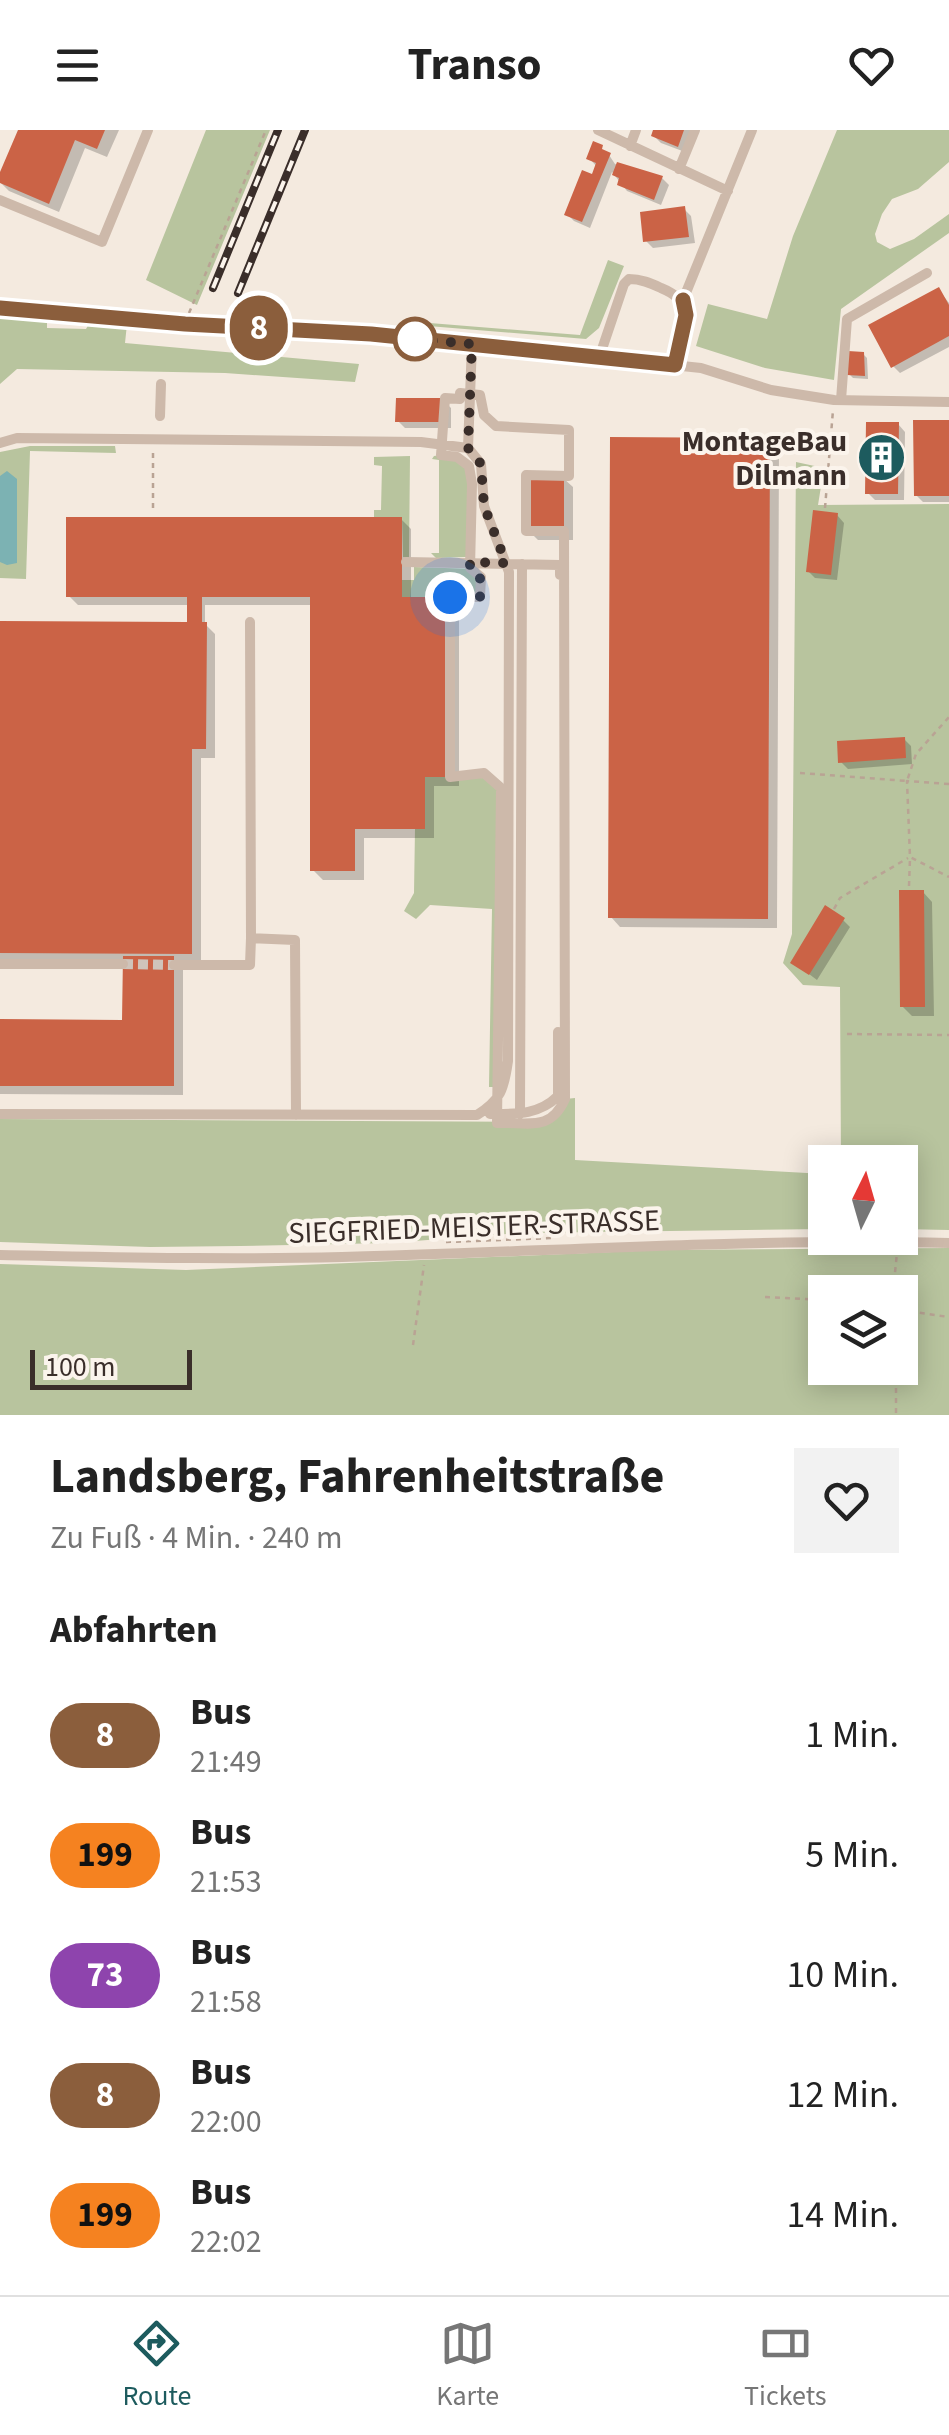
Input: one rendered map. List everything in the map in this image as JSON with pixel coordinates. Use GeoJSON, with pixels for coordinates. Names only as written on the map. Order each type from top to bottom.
{"type":"FeatureCollection","features":[{"type":"Feature","properties":{"kind":"street"},"geometry":{"type":"LineString","coordinates":[[0,200],[102,242],[148,130]]}},
{"type":"Feature","properties":{"kind":"street"},"geometry":{"type":"LineString","coordinates":[[598,130],[728,191]]}},
{"type":"Feature","properties":{"kind":"street"},"geometry":{"type":"LineString","coordinates":[[630,146],[636,130]]}},
{"type":"Feature","properties":{"kind":"street"},"geometry":{"type":"LineString","coordinates":[[679,169],[695,130]]}},
{"type":"Feature","properties":{"kind":"street"},"geometry":{"type":"LineString","coordinates":[[675,365],[686,315],[683,300],[752,130]]}},
{"type":"Feature","properties":{"kind":"street"},"geometry":{"type":"LineString","coordinates":[[837,400],[847,319],[926,273]]}},
{"type":"Feature","properties":{"kind":"street"},"geometry":{"type":"LineString","coordinates":[[599,358],[629,279],[640,279],[683,300]]}},
{"type":"Feature","properties":{"kind":"street"},"geometry":{"type":"LineString","coordinates":[[0,308],[472,344],[701,368],[771,390],[837,400],[949,402]]}},
{"type":"Feature","properties":{"kind":"street"},"geometry":{"type":"LineString","coordinates":[[468,448],[472,344]]}},
{"type":"Feature","properties":{"kind":"street"},"geometry":{"type":"LineString","coordinates":[[160,416],[161,384]]}},
{"type":"Feature","properties":{"kind":"street"},"geometry":{"type":"LineString","coordinates":[[460,394],[480,395],[484,415],[496,426],[569,430],[569,476],[526,475],[526,531],[564,531],[565,1099],[558,1115],[546,1122],[496,1123],[501,788],[484,773],[450,777],[450,597],[480,597],[480,577],[470,568],[472,484],[468,466],[457,457],[442,456],[442,443],[445,398],[460,398],[460,394]]}},
{"type":"Feature","properties":{"kind":"street"},"geometry":{"type":"LineString","coordinates":[[0,443],[17,438],[153,438],[442,443],[468,448],[481,464],[484,506],[509,572],[508,1062],[497,1108]]}},
{"type":"Feature","properties":{"kind":"street"},"geometry":{"type":"LineString","coordinates":[[0,1114],[477,1115],[497,1108],[520,1114],[546,1108],[558,1096],[560,564],[406,562]]}},
{"type":"Feature","properties":{"kind":"street"},"geometry":{"type":"LineString","coordinates":[[520,1114],[522,564]]}},
{"type":"Feature","properties":{"kind":"street"},"geometry":{"type":"LineString","coordinates":[[174,965],[250,965],[250,622]]}},
{"type":"Feature","properties":{"kind":"street"},"geometry":{"type":"LineString","coordinates":[[250,938],[296,940],[296,1115]]}},
{"type":"Feature","properties":{"kind":"street"},"geometry":{"type":"LineString","coordinates":[[0,964],[123,964]]}},
{"type":"Feature","properties":{"kind":"street","name":"SIEGFRIED-MEISTER-STRASSE"},"geometry":{"type":"LineString","coordinates":[[918,1242],[949,1243]]}},
{"type":"Feature","properties":{"kind":"street","name":"SIEGFRIED-MEISTER-STRASSE"},"geometry":{"type":"LineString","coordinates":[[0,1255],[162,1259],[808,1244]]}},
{"type":"Feature","properties":{"kind":"path"},"geometry":{"type":"LineString","coordinates":[[185,324],[266,130]]}},
{"type":"Feature","properties":{"kind":"path"},"geometry":{"type":"LineString","coordinates":[[825,508],[837,400]]}},
{"type":"Feature","properties":{"kind":"path"},"geometry":{"type":"LineString","coordinates":[[153,438],[153,508]]}},
{"type":"Feature","properties":{"kind":"path"},"geometry":{"type":"LineString","coordinates":[[909,886],[907,781],[916,754],[949,716]]}},
{"type":"Feature","properties":{"kind":"path"},"geometry":{"type":"LineString","coordinates":[[800,773],[949,784]]}},
{"type":"Feature","properties":{"kind":"path"},"geometry":{"type":"LineString","coordinates":[[910,857],[949,878]]}},
{"type":"Feature","properties":{"kind":"path"},"geometry":{"type":"LineString","coordinates":[[834,909],[840,898],[910,857]]}},
{"type":"Feature","properties":{"kind":"path"},"geometry":{"type":"LineString","coordinates":[[847,1034],[949,1034]]}},
{"type":"Feature","properties":{"kind":"path"},"geometry":{"type":"LineString","coordinates":[[443,1242],[552,1238]]}},
{"type":"Feature","properties":{"kind":"path"},"geometry":{"type":"LineString","coordinates":[[413,1345],[426,1254]]}},
{"type":"Feature","properties":{"kind":"path"},"geometry":{"type":"LineString","coordinates":[[765,1297],[808,1299]]}},
{"type":"Feature","properties":{"kind":"path"},"geometry":{"type":"LineString","coordinates":[[918,1313],[949,1317]]}},
{"type":"Feature","properties":{"kind":"path"},"geometry":{"type":"LineString","coordinates":[[896,1385],[896,1415]]}},
{"type":"Feature","properties":{"kind":"green space"},"geometry":{"type":"Polygon","coordinates":[[[206,130],[270,130],[197,305],[146,280],[206,130]]]}},
{"type":"Feature","properties":{"kind":"green space"},"geometry":{"type":"Polygon","coordinates":[[[837,130],[949,130],[949,162],[918,189],[892,199],[875,234],[877,242],[890,249],[914,239],[949,214],[949,233],[841,309],[834,380],[765,368],[696,346],[708,304],[767,319],[793,236],[837,130]]]}},
{"type":"Feature","properties":{"kind":"green space"},"geometry":{"type":"Polygon","coordinates":[[[608,260],[624,266],[599,328],[586,339],[404,324],[405,321],[580,335],[608,260]]]}},
{"type":"Feature","properties":{"kind":"green space"},"geometry":{"type":"Polygon","coordinates":[[[0,313],[47,316],[47,328],[86,329],[90,322],[127,324],[125,343],[359,364],[355,382],[225,373],[17,369],[0,384],[0,313]]]}},
{"type":"Feature","properties":{"kind":"green space"},"geometry":{"type":"Polygon","coordinates":[[[30,446],[115,446],[116,453],[30,451],[26,579],[0,578],[0,452],[30,446]]]}},
{"type":"Feature","properties":{"kind":"green space"},"geometry":{"type":"Polygon","coordinates":[[[441,455],[469,466],[466,557],[436,558],[431,553],[439,553],[439,460],[432,459],[441,455]]]}},
{"type":"Feature","properties":{"kind":"green space"},"geometry":{"type":"Polygon","coordinates":[[[410,456],[409,558],[403,557],[402,517],[374,517],[374,510],[381,510],[382,466],[374,465],[374,457],[410,456]]]}},
{"type":"Feature","properties":{"kind":"green space"},"geometry":{"type":"Polygon","coordinates":[[[796,462],[824,468],[818,505],[949,504],[949,1230],[918,1229],[918,1145],[841,1145],[840,987],[803,985],[783,963],[792,934],[796,462]]]}},
{"type":"Feature","properties":{"kind":"green space"},"geometry":{"type":"Polygon","coordinates":[[[414,567],[475,569],[480,597],[402,597],[402,580],[414,580],[414,567]]]}},
{"type":"Feature","properties":{"kind":"green space"},"geometry":{"type":"Polygon","coordinates":[[[484,773],[501,788],[497,1087],[489,1087],[492,909],[430,905],[416,919],[404,911],[414,893],[415,829],[425,829],[425,777],[484,773]]]}},
{"type":"Feature","properties":{"kind":"green space"},"geometry":{"type":"Polygon","coordinates":[[[575,1098],[575,1160],[808,1173],[808,1229],[520,1233],[388,1243],[240,1246],[0,1242],[0,1119],[546,1122],[565,1099],[575,1098]]]}},
{"type":"Feature","properties":{"kind":"green space"},"geometry":{"type":"Polygon","coordinates":[[[918,1248],[949,1248],[949,1415],[0,1415],[0,1264],[186,1270],[659,1250],[808,1249],[808,1255],[918,1255],[918,1248]]]}},
{"type":"Feature","properties":{"kind":"water"},"geometry":{"type":"Polygon","coordinates":[[[7,471],[17,479],[17,563],[7,565],[0,562],[0,476],[7,471]]]}},
{"type":"Feature","properties":{"kind":"building"},"geometry":{"type":"Polygon","coordinates":[[[18,130],[105,130],[97,149],[75,140],[49,204],[0,183],[0,172],[18,130]]]}},
{"type":"Feature","properties":{"kind":"building"},"geometry":{"type":"Polygon","coordinates":[[[653,130],[684,130],[678,147],[651,136],[653,130]]]}},
{"type":"Feature","properties":{"kind":"building"},"geometry":{"type":"Polygon","coordinates":[[[593,141],[611,153],[582,222],[564,215],[582,170],[592,174],[596,163],[586,159],[593,141]]]}},
{"type":"Feature","properties":{"kind":"building"},"geometry":{"type":"Polygon","coordinates":[[[617,162],[663,176],[654,200],[617,185],[619,178],[612,175],[617,162]]]}},
{"type":"Feature","properties":{"kind":"building"},"geometry":{"type":"Polygon","coordinates":[[[685,206],[689,237],[643,242],[640,212],[685,206]]]}},
{"type":"Feature","properties":{"kind":"building"},"geometry":{"type":"Polygon","coordinates":[[[939,287],[949,305],[949,336],[891,368],[868,325],[939,287]]]}},
{"type":"Feature","properties":{"kind":"building"},"geometry":{"type":"Polygon","coordinates":[[[848,351],[864,352],[865,376],[847,375],[848,351]]]}},
{"type":"Feature","properties":{"kind":"building"},"geometry":{"type":"Polygon","coordinates":[[[396,398],[445,398],[445,422],[395,422],[396,398]]]}},
{"type":"Feature","properties":{"kind":"building"},"geometry":{"type":"Polygon","coordinates":[[[913,420],[949,420],[949,496],[914,496],[913,420]]]}},
{"type":"Feature","properties":{"kind":"building","name":"MontageBau Dilmann"},"geometry":{"type":"Polygon","coordinates":[[[866,422],[899,422],[898,494],[865,494],[866,422]]]}},
{"type":"Feature","properties":{"kind":"building"},"geometry":{"type":"Polygon","coordinates":[[[610,437],[770,438],[768,919],[608,918],[610,437]]]}},
{"type":"Feature","properties":{"kind":"building"},"geometry":{"type":"Polygon","coordinates":[[[526,475],[564,475],[564,531],[526,531],[526,475]]]}},
{"type":"Feature","properties":{"kind":"building"},"geometry":{"type":"Polygon","coordinates":[[[813,510],[838,513],[831,575],[806,572],[813,510]]]}},
{"type":"Feature","properties":{"kind":"building"},"geometry":{"type":"Polygon","coordinates":[[[66,517],[402,517],[402,597],[450,597],[450,777],[425,777],[425,829],[355,829],[355,871],[310,871],[310,597],[202,597],[202,622],[207,622],[206,749],[192,749],[192,954],[0,953],[0,621],[187,622],[187,597],[66,597],[66,517]]]}},
{"type":"Feature","properties":{"kind":"building"},"geometry":{"type":"Polygon","coordinates":[[[905,737],[906,758],[838,763],[837,741],[905,737]]]}},
{"type":"Feature","properties":{"kind":"building"},"geometry":{"type":"Polygon","coordinates":[[[899,890],[924,890],[925,1007],[900,1007],[899,890]]]}},
{"type":"Feature","properties":{"kind":"building"},"geometry":{"type":"Polygon","coordinates":[[[825,905],[845,918],[809,975],[790,963],[825,905]]]}},
{"type":"Feature","properties":{"kind":"building"},"geometry":{"type":"Polygon","coordinates":[[[123,956],[174,956],[174,1086],[0,1086],[0,1019],[122,1020],[123,956]]]}},
{"type":"Feature","properties":{"kind":"tunnel"},"geometry":{"type":"LineString","coordinates":[[123,964],[174,965]]}},
{"type":"Feature","properties":{"kind":"railway"},"geometry":{"type":"LineString","coordinates":[[213,288],[278,130]]}},
{"type":"Feature","properties":{"kind":"railway"},"geometry":{"type":"LineString","coordinates":[[238,293],[305,130]]}},
{"type":"Feature","properties":{"kind":"bus line","name":"8"},"geometry":{"type":"LineString","coordinates":[[0,308],[185,324],[371,334],[675,365],[686,315],[683,300]]}},
{"type":"Feature","properties":{"kind":"place","name":"MontageBau Dilmann"},"geometry":{"type":"Point","coordinates":[882,458]}},
{"type":"Feature","properties":{"kind":"route"},"geometry":{"type":"LineString","coordinates":[[415,339],[472,344],[468,448],[481,464],[484,506],[506,563],[470,562],[470,568],[480,577],[480,597],[450,597]]}}]}
